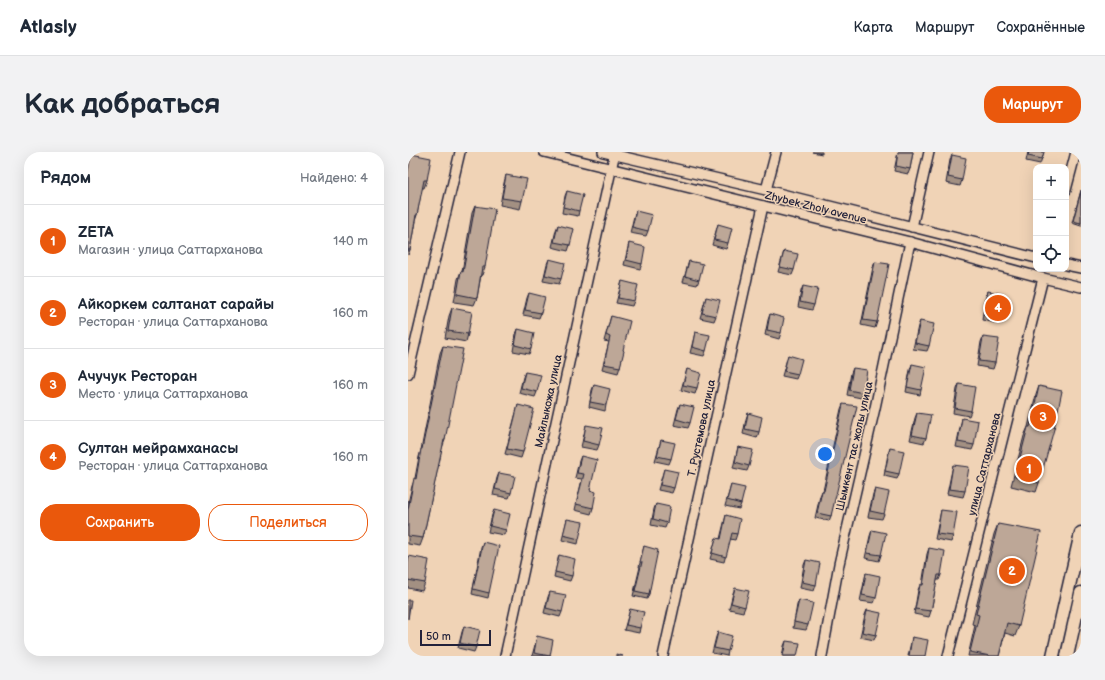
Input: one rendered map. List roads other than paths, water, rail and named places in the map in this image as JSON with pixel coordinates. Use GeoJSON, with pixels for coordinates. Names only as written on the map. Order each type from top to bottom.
{"type":"FeatureCollection","features":[{"type":"Feature","properties":{"kind":"main road"},"geometry":{"type":"LineString","coordinates":[[1053,656],[1081,533]]}},
{"type":"Feature","properties":{"kind":"main road"},"geometry":{"type":"LineString","coordinates":[[1067,656],[1081,593]]}},
{"type":"Feature","properties":{"kind":"street"},"geometry":{"type":"LineString","coordinates":[[408,374],[460,152]]}},
{"type":"Feature","properties":{"kind":"street","name":"Zhybek Zholy avenue"},"geometry":{"type":"LineString","coordinates":[[544,152],[910,242],[1081,287]]}},
{"type":"Feature","properties":{"kind":"street","name":"Zhybek Zholy avenue"},"geometry":{"type":"LineString","coordinates":[[603,152],[614,153],[766,190],[1033,257]]}},
{"type":"Feature","properties":{"kind":"street"},"geometry":{"type":"LineString","coordinates":[[766,190],[776,152]]}},
{"type":"Feature","properties":{"kind":"street"},"geometry":{"type":"LineString","coordinates":[[912,227],[929,152]]}},
{"type":"Feature","properties":{"kind":"street"},"geometry":{"type":"LineString","coordinates":[[1069,179],[1076,152]]}},
{"type":"Feature","properties":{"kind":"street","name":"Майлыкожа улица"},"geometry":{"type":"LineString","coordinates":[[505,656],[612,169],[614,153]]}},
{"type":"Feature","properties":{"kind":"street","name":"Т. Рустемова улица"},"geometry":{"type":"LineString","coordinates":[[664,656],[763,206]]}},
{"type":"Feature","properties":{"kind":"street","name":"Шымкент тас жолы улица"},"geometry":{"type":"LineString","coordinates":[[822,656],[839,564],[875,408],[910,242]]}},
{"type":"Feature","properties":{"kind":"street"},"geometry":{"type":"LineString","coordinates":[[1069,266],[1081,268]]}},
{"type":"Feature","properties":{"kind":"street","name":"улица Саттарханова"},"geometry":{"type":"LineString","coordinates":[[948,656],[1043,278]]}},
{"type":"Feature","properties":{"kind":"place","name":"Султан мейрамханасы"},"geometry":{"type":"Point","coordinates":[998,308]}},
{"type":"Feature","properties":{"kind":"place","name":"Ачучук Ресторан"},"geometry":{"type":"Point","coordinates":[1043,417]}},
{"type":"Feature","properties":{"kind":"place","name":"ZETA"},"geometry":{"type":"Point","coordinates":[1029,469]}},
{"type":"Feature","properties":{"kind":"place","name":"Айкоркем салтанат сарайы"},"geometry":{"type":"Point","coordinates":[1012,571]}}]}
